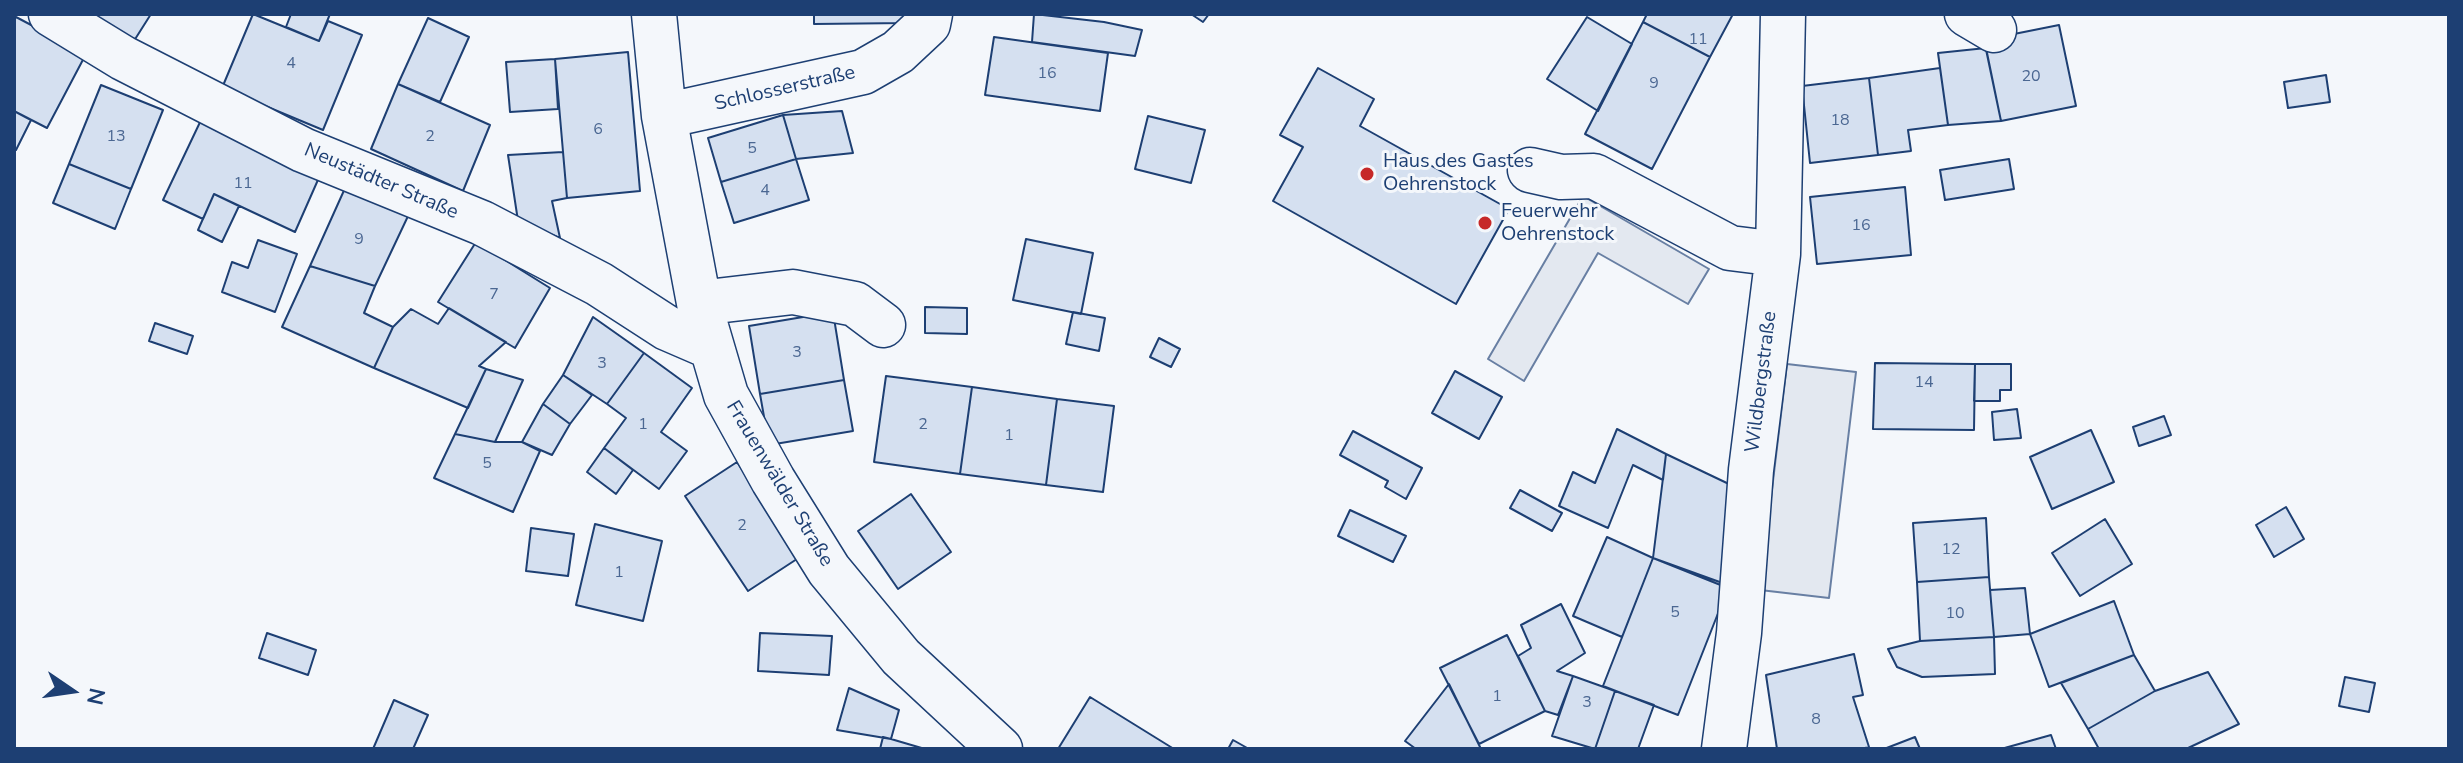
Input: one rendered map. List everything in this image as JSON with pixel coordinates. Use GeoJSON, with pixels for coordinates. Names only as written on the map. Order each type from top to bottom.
{"type":"FeatureCollection","features":[{"type":"Feature","properties":{"kind":"street","name":"Neustädter Straße"},"geometry":{"type":"LineString","coordinates":[[51,14],[123,58],[289,143],[482,223],[599,284],[667,328],[711,347]]}},
{"type":"Feature","properties":{"kind":"street","name":"Frauenwälder Straße"},"geometry":{"type":"LineString","coordinates":[[654,14],[664,116],[699,303],[726,395],[773,480],[829,570],[901,657],[1000,749]]}},
{"type":"Feature","properties":{"kind":"street","name":"Schlosserstraße"},"geometry":{"type":"LineString","coordinates":[[664,116],[863,72],[898,52],[928,24],[930,14]]}},
{"type":"Feature","properties":{"kind":"street"},"geometry":{"type":"LineString","coordinates":[[1783,14],[1798,14]]}},
{"type":"Feature","properties":{"kind":"street","name":"Wildbergstraße"},"geometry":{"type":"LineString","coordinates":[[1724,749],[1739,633],[1751,470],[1778,254],[1783,14]]}},
{"type":"Feature","properties":{"kind":"street"},"geometry":{"type":"LineString","coordinates":[[1530,170],[1561,177],[1594,176],[1730,248],[1778,254]]}},
{"type":"Feature","properties":{"kind":"street"},"geometry":{"type":"LineString","coordinates":[[699,303],[793,292],[855,304],[883,325]]}},
{"type":"Feature","properties":{"kind":"shaded area"},"geometry":{"type":"Polygon","coordinates":[[[1583,196],[1709,269],[1688,304],[1598,253],[1524,381],[1488,359],[1583,196]]]}},
{"type":"Feature","properties":{"kind":"shaded area"},"geometry":{"type":"Polygon","coordinates":[[[1787,364],[1856,372],[1829,598],[1760,590],[1787,364]]]}},
{"type":"Feature","properties":{"kind":"building"},"geometry":{"type":"Polygon","coordinates":[[[85,14],[151,14],[132,44],[85,14]]]}},
{"type":"Feature","properties":{"kind":"building"},"geometry":{"type":"Polygon","coordinates":[[[253,14],[319,41],[328,21],[362,35],[323,130],[222,88],[253,14]]]}},
{"type":"Feature","properties":{"kind":"building"},"geometry":{"type":"Polygon","coordinates":[[[291,14],[330,14],[319,41],[286,27],[291,14]]]}},
{"type":"Feature","properties":{"kind":"building"},"geometry":{"type":"Polygon","coordinates":[[[814,14],[909,14],[907,23],[814,24],[814,14]]]}},
{"type":"Feature","properties":{"kind":"building"},"geometry":{"type":"Polygon","coordinates":[[[1034,14],[1142,30],[1135,56],[1032,42],[1034,14]]]}},
{"type":"Feature","properties":{"kind":"building"},"geometry":{"type":"Polygon","coordinates":[[[1191,14],[1209,14],[1203,22],[1191,14]]]}},
{"type":"Feature","properties":{"kind":"building"},"geometry":{"type":"Polygon","coordinates":[[[1647,14],[1733,14],[1710,57],[1643,22],[1647,14]]]}},
{"type":"Feature","properties":{"kind":"building"},"geometry":{"type":"Polygon","coordinates":[[[16,17],[86,54],[47,128],[14,111],[16,17]]]}},
{"type":"Feature","properties":{"kind":"building"},"geometry":{"type":"Polygon","coordinates":[[[1587,17],[1632,44],[1598,111],[1547,79],[1587,17]]]}},
{"type":"Feature","properties":{"kind":"building"},"geometry":{"type":"Polygon","coordinates":[[[428,18],[469,37],[440,102],[398,84],[428,18]]]}},
{"type":"Feature","properties":{"kind":"building"},"geometry":{"type":"Polygon","coordinates":[[[1643,22],[1710,57],[1652,169],[1585,134],[1643,22]]]}},
{"type":"Feature","properties":{"kind":"building"},"geometry":{"type":"Polygon","coordinates":[[[2059,25],[2076,106],[2001,121],[1984,40],[2059,25]]]}},
{"type":"Feature","properties":{"kind":"building"},"geometry":{"type":"Polygon","coordinates":[[[994,37],[1108,53],[1100,111],[985,95],[994,37]]]}},
{"type":"Feature","properties":{"kind":"building"},"geometry":{"type":"Polygon","coordinates":[[[1986,48],[2001,121],[1948,125],[1938,53],[1986,48]]]}},
{"type":"Feature","properties":{"kind":"building"},"geometry":{"type":"Polygon","coordinates":[[[628,52],[640,191],[567,198],[555,59],[628,52]]]}},
{"type":"Feature","properties":{"kind":"building"},"geometry":{"type":"Polygon","coordinates":[[[555,59],[558,109],[510,112],[506,62],[555,59]]]}},
{"type":"Feature","properties":{"kind":"building","name":"Haus des Gastes Oehrenstock"},"geometry":{"type":"Polygon","coordinates":[[[1318,68],[1374,99],[1360,126],[1509,209],[1456,304],[1273,201],[1303,147],[1280,135],[1318,68]]]}},
{"type":"Feature","properties":{"kind":"building"},"geometry":{"type":"Polygon","coordinates":[[[1940,68],[1948,125],[1908,130],[1911,151],[1878,155],[1869,78],[1940,68]]]}},
{"type":"Feature","properties":{"kind":"building"},"geometry":{"type":"Polygon","coordinates":[[[2326,75],[2330,102],[2288,108],[2284,82],[2326,75]]]}},
{"type":"Feature","properties":{"kind":"building"},"geometry":{"type":"Polygon","coordinates":[[[1869,78],[1878,155],[1810,163],[1802,86],[1869,78]]]}},
{"type":"Feature","properties":{"kind":"building"},"geometry":{"type":"Polygon","coordinates":[[[398,84],[490,125],[463,191],[371,149],[398,84]]]}},
{"type":"Feature","properties":{"kind":"building"},"geometry":{"type":"Polygon","coordinates":[[[101,85],[163,110],[131,189],[69,164],[101,85]]]}},
{"type":"Feature","properties":{"kind":"building"},"geometry":{"type":"Polygon","coordinates":[[[14,111],[31,120],[16,150],[14,149],[14,111]]]}},
{"type":"Feature","properties":{"kind":"building"},"geometry":{"type":"Polygon","coordinates":[[[842,111],[853,153],[796,159],[783,115],[842,111]]]}},
{"type":"Feature","properties":{"kind":"building"},"geometry":{"type":"Polygon","coordinates":[[[783,115],[796,159],[721,182],[708,138],[783,115]]]}},
{"type":"Feature","properties":{"kind":"building"},"geometry":{"type":"Polygon","coordinates":[[[1148,116],[1205,130],[1191,183],[1135,169],[1148,116]]]}},
{"type":"Feature","properties":{"kind":"building"},"geometry":{"type":"Polygon","coordinates":[[[202,118],[321,173],[295,232],[214,194],[203,219],[163,200],[202,118]]]}},
{"type":"Feature","properties":{"kind":"building"},"geometry":{"type":"Polygon","coordinates":[[[563,152],[567,198],[552,201],[560,238],[518,221],[508,155],[563,152]]]}},
{"type":"Feature","properties":{"kind":"building"},"geometry":{"type":"Polygon","coordinates":[[[796,159],[809,200],[734,223],[721,182],[796,159]]]}},
{"type":"Feature","properties":{"kind":"building"},"geometry":{"type":"Polygon","coordinates":[[[2009,159],[2014,189],[1945,200],[1940,170],[2009,159]]]}},
{"type":"Feature","properties":{"kind":"building"},"geometry":{"type":"Polygon","coordinates":[[[69,164],[131,189],[115,229],[53,203],[69,164]]]}},
{"type":"Feature","properties":{"kind":"building"},"geometry":{"type":"Polygon","coordinates":[[[346,186],[409,214],[375,286],[310,266],[346,186]]]}},
{"type":"Feature","properties":{"kind":"building"},"geometry":{"type":"Polygon","coordinates":[[[1905,187],[1911,255],[1817,264],[1810,197],[1905,187]]]}},
{"type":"Feature","properties":{"kind":"building"},"geometry":{"type":"Polygon","coordinates":[[[214,194],[239,206],[222,242],[198,230],[214,194]]]}},
{"type":"Feature","properties":{"kind":"building"},"geometry":{"type":"Polygon","coordinates":[[[1026,239],[1093,253],[1081,314],[1013,300],[1026,239]]]}},
{"type":"Feature","properties":{"kind":"building"},"geometry":{"type":"Polygon","coordinates":[[[258,240],[297,254],[275,312],[222,292],[232,262],[248,268],[258,240]]]}},
{"type":"Feature","properties":{"kind":"building"},"geometry":{"type":"Polygon","coordinates":[[[476,242],[550,288],[515,348],[438,302],[476,242]]]}},
{"type":"Feature","properties":{"kind":"building"},"geometry":{"type":"Polygon","coordinates":[[[310,266],[375,286],[364,313],[393,327],[374,368],[282,327],[310,266]]]}},
{"type":"Feature","properties":{"kind":"building"},"geometry":{"type":"Polygon","coordinates":[[[925,307],[967,308],[967,334],[925,333],[925,307]]]}},
{"type":"Feature","properties":{"kind":"building"},"geometry":{"type":"Polygon","coordinates":[[[449,308],[506,342],[479,366],[486,369],[468,408],[374,368],[393,327],[411,309],[438,324],[449,308]]]}},
{"type":"Feature","properties":{"kind":"building"},"geometry":{"type":"Polygon","coordinates":[[[833,312],[844,380],[760,394],[749,326],[833,312]]]}},
{"type":"Feature","properties":{"kind":"building"},"geometry":{"type":"Polygon","coordinates":[[[1073,312],[1105,318],[1099,351],[1066,344],[1073,312]]]}},
{"type":"Feature","properties":{"kind":"building"},"geometry":{"type":"Polygon","coordinates":[[[593,317],[644,353],[607,404],[563,375],[593,317]]]}},
{"type":"Feature","properties":{"kind":"building"},"geometry":{"type":"Polygon","coordinates":[[[155,323],[193,336],[187,354],[149,341],[155,323]]]}},
{"type":"Feature","properties":{"kind":"building"},"geometry":{"type":"Polygon","coordinates":[[[1159,338],[1180,349],[1171,367],[1150,357],[1159,338]]]}},
{"type":"Feature","properties":{"kind":"building"},"geometry":{"type":"Polygon","coordinates":[[[644,353],[692,388],[661,432],[687,451],[659,489],[604,448],[626,418],[607,404],[644,353]]]}},
{"type":"Feature","properties":{"kind":"building"},"geometry":{"type":"Polygon","coordinates":[[[1875,363],[1975,364],[1974,430],[1873,429],[1875,363]]]}},
{"type":"Feature","properties":{"kind":"building"},"geometry":{"type":"Polygon","coordinates":[[[1975,364],[2011,364],[2011,390],[2000,390],[2000,401],[1974,401],[1975,364]]]}},
{"type":"Feature","properties":{"kind":"building"},"geometry":{"type":"Polygon","coordinates":[[[486,369],[523,380],[495,442],[455,434],[486,369]]]}},
{"type":"Feature","properties":{"kind":"building"},"geometry":{"type":"Polygon","coordinates":[[[1455,371],[1502,397],[1479,439],[1432,413],[1455,371]]]}},
{"type":"Feature","properties":{"kind":"building"},"geometry":{"type":"Polygon","coordinates":[[[563,375],[592,395],[570,424],[543,404],[563,375]]]}},
{"type":"Feature","properties":{"kind":"building"},"geometry":{"type":"Polygon","coordinates":[[[886,376],[972,387],[960,474],[874,462],[886,376]]]}},
{"type":"Feature","properties":{"kind":"building"},"geometry":{"type":"Polygon","coordinates":[[[844,380],[853,431],[769,445],[760,394],[844,380]]]}},
{"type":"Feature","properties":{"kind":"building"},"geometry":{"type":"Polygon","coordinates":[[[972,387],[1057,399],[1046,485],[960,474],[972,387]]]}},
{"type":"Feature","properties":{"kind":"building"},"geometry":{"type":"Polygon","coordinates":[[[1057,399],[1114,406],[1103,492],[1046,485],[1057,399]]]}},
{"type":"Feature","properties":{"kind":"building"},"geometry":{"type":"Polygon","coordinates":[[[543,404],[570,424],[552,455],[522,442],[543,404]]]}},
{"type":"Feature","properties":{"kind":"building"},"geometry":{"type":"Polygon","coordinates":[[[2017,409],[2021,438],[1994,440],[1992,412],[2017,409]]]}},
{"type":"Feature","properties":{"kind":"building"},"geometry":{"type":"Polygon","coordinates":[[[2164,416],[2171,435],[2139,446],[2133,427],[2164,416]]]}},
{"type":"Feature","properties":{"kind":"building"},"geometry":{"type":"Polygon","coordinates":[[[1617,429],[1666,454],[1663,480],[1633,465],[1608,528],[1559,506],[1573,472],[1595,483],[1617,429]]]}},
{"type":"Feature","properties":{"kind":"building"},"geometry":{"type":"Polygon","coordinates":[[[2091,430],[2114,482],[2052,509],[2030,457],[2091,430]]]}},
{"type":"Feature","properties":{"kind":"building"},"geometry":{"type":"Polygon","coordinates":[[[1353,431],[1422,468],[1406,499],[1385,487],[1388,481],[1340,455],[1353,431]]]}},
{"type":"Feature","properties":{"kind":"building"},"geometry":{"type":"Polygon","coordinates":[[[455,434],[495,442],[522,442],[540,451],[513,512],[434,478],[455,434]]]}},
{"type":"Feature","properties":{"kind":"building"},"geometry":{"type":"Polygon","coordinates":[[[604,448],[633,470],[616,494],[587,472],[604,448]]]}},
{"type":"Feature","properties":{"kind":"building"},"geometry":{"type":"Polygon","coordinates":[[[1666,454],[1731,485],[1728,585],[1653,558],[1666,454]]]}},
{"type":"Feature","properties":{"kind":"building"},"geometry":{"type":"Polygon","coordinates":[[[737,462],[800,557],[748,591],[685,496],[737,462]]]}},
{"type":"Feature","properties":{"kind":"building"},"geometry":{"type":"Polygon","coordinates":[[[1520,490],[1562,513],[1552,531],[1510,508],[1520,490]]]}},
{"type":"Feature","properties":{"kind":"building"},"geometry":{"type":"Polygon","coordinates":[[[911,494],[951,552],[898,589],[858,531],[911,494]]]}},
{"type":"Feature","properties":{"kind":"building"},"geometry":{"type":"Polygon","coordinates":[[[2286,507],[2304,539],[2274,557],[2256,525],[2286,507]]]}},
{"type":"Feature","properties":{"kind":"building"},"geometry":{"type":"Polygon","coordinates":[[[1350,510],[1406,536],[1393,562],[1338,536],[1350,510]]]}},
{"type":"Feature","properties":{"kind":"building"},"geometry":{"type":"Polygon","coordinates":[[[1986,518],[1989,577],[1917,582],[1913,523],[1986,518]]]}},
{"type":"Feature","properties":{"kind":"building"},"geometry":{"type":"Polygon","coordinates":[[[2105,519],[2132,564],[2080,596],[2052,553],[2105,519]]]}},
{"type":"Feature","properties":{"kind":"building"},"geometry":{"type":"Polygon","coordinates":[[[595,524],[662,541],[643,621],[576,605],[595,524]]]}},
{"type":"Feature","properties":{"kind":"building"},"geometry":{"type":"Polygon","coordinates":[[[531,528],[574,534],[568,576],[526,571],[531,528]]]}},
{"type":"Feature","properties":{"kind":"building"},"geometry":{"type":"Polygon","coordinates":[[[1607,537],[1653,558],[1622,637],[1573,616],[1607,537]]]}},
{"type":"Feature","properties":{"kind":"building"},"geometry":{"type":"Polygon","coordinates":[[[1653,558],[1728,588],[1678,715],[1603,686],[1653,558]]]}},
{"type":"Feature","properties":{"kind":"building"},"geometry":{"type":"Polygon","coordinates":[[[1989,577],[1994,637],[1920,641],[1917,582],[1989,577]]]}},
{"type":"Feature","properties":{"kind":"building"},"geometry":{"type":"Polygon","coordinates":[[[2025,588],[2030,634],[1994,637],[1990,590],[2025,588]]]}},
{"type":"Feature","properties":{"kind":"building"},"geometry":{"type":"Polygon","coordinates":[[[2114,601],[2134,655],[2049,687],[2030,634],[2114,601]]]}},
{"type":"Feature","properties":{"kind":"building"},"geometry":{"type":"Polygon","coordinates":[[[1561,604],[1585,653],[1557,671],[1573,676],[1558,715],[1545,711],[1518,656],[1531,648],[1521,625],[1561,604]]]}},
{"type":"Feature","properties":{"kind":"building"},"geometry":{"type":"Polygon","coordinates":[[[267,633],[316,650],[308,675],[259,658],[267,633]]]}},
{"type":"Feature","properties":{"kind":"building"},"geometry":{"type":"Polygon","coordinates":[[[760,633],[832,636],[829,675],[758,671],[760,633]]]}},
{"type":"Feature","properties":{"kind":"building"},"geometry":{"type":"Polygon","coordinates":[[[1507,635],[1545,711],[1479,744],[1440,668],[1507,635]]]}},
{"type":"Feature","properties":{"kind":"building"},"geometry":{"type":"Polygon","coordinates":[[[1994,637],[1995,674],[1922,677],[1897,667],[1888,649],[1920,641],[1994,637]]]}},
{"type":"Feature","properties":{"kind":"building"},"geometry":{"type":"Polygon","coordinates":[[[1854,654],[1863,695],[1853,697],[1869,747],[1777,749],[1766,675],[1854,654]]]}},
{"type":"Feature","properties":{"kind":"building"},"geometry":{"type":"Polygon","coordinates":[[[2134,655],[2155,691],[2088,729],[2061,683],[2134,655]]]}},
{"type":"Feature","properties":{"kind":"building"},"geometry":{"type":"Polygon","coordinates":[[[2208,672],[2239,724],[2186,749],[2099,749],[2088,729],[2155,691],[2208,672]]]}},
{"type":"Feature","properties":{"kind":"building"},"geometry":{"type":"Polygon","coordinates":[[[1573,676],[1615,691],[1595,749],[1552,736],[1573,676]]]}},
{"type":"Feature","properties":{"kind":"building"},"geometry":{"type":"Polygon","coordinates":[[[2345,677],[2375,683],[2369,712],[2339,706],[2345,677]]]}},
{"type":"Feature","properties":{"kind":"building"},"geometry":{"type":"Polygon","coordinates":[[[1449,684],[1481,749],[1416,749],[1405,741],[1449,684]]]}},
{"type":"Feature","properties":{"kind":"building"},"geometry":{"type":"Polygon","coordinates":[[[849,688],[899,710],[891,739],[837,730],[849,688]]]}},
{"type":"Feature","properties":{"kind":"building"},"geometry":{"type":"Polygon","coordinates":[[[1615,691],[1654,705],[1638,749],[1595,749],[1615,691]]]}},
{"type":"Feature","properties":{"kind":"building"},"geometry":{"type":"Polygon","coordinates":[[[1090,697],[1174,749],[1058,749],[1090,697]]]}},
{"type":"Feature","properties":{"kind":"building"},"geometry":{"type":"Polygon","coordinates":[[[394,700],[428,715],[413,749],[373,749],[394,700]]]}},
{"type":"Feature","properties":{"kind":"building"},"geometry":{"type":"Polygon","coordinates":[[[2051,735],[2056,749],[2001,749],[2051,735]]]}},
{"type":"Feature","properties":{"kind":"building"},"geometry":{"type":"Polygon","coordinates":[[[883,737],[891,739],[925,749],[880,749],[883,737]]]}},
{"type":"Feature","properties":{"kind":"building"},"geometry":{"type":"Polygon","coordinates":[[[1915,737],[1920,749],[1884,749],[1915,737]]]}},
{"type":"Feature","properties":{"kind":"building"},"geometry":{"type":"Polygon","coordinates":[[[1233,740],[1249,749],[1228,749],[1233,740]]]}},
{"type":"Feature","properties":{"kind":"place","name":"Haus des Gastes Oehrenstock"},"geometry":{"type":"Point","coordinates":[1367,174]}},
{"type":"Feature","properties":{"kind":"place","name":"Feuerwehr Oehrenstock"},"geometry":{"type":"Point","coordinates":[1485,223]}}]}
